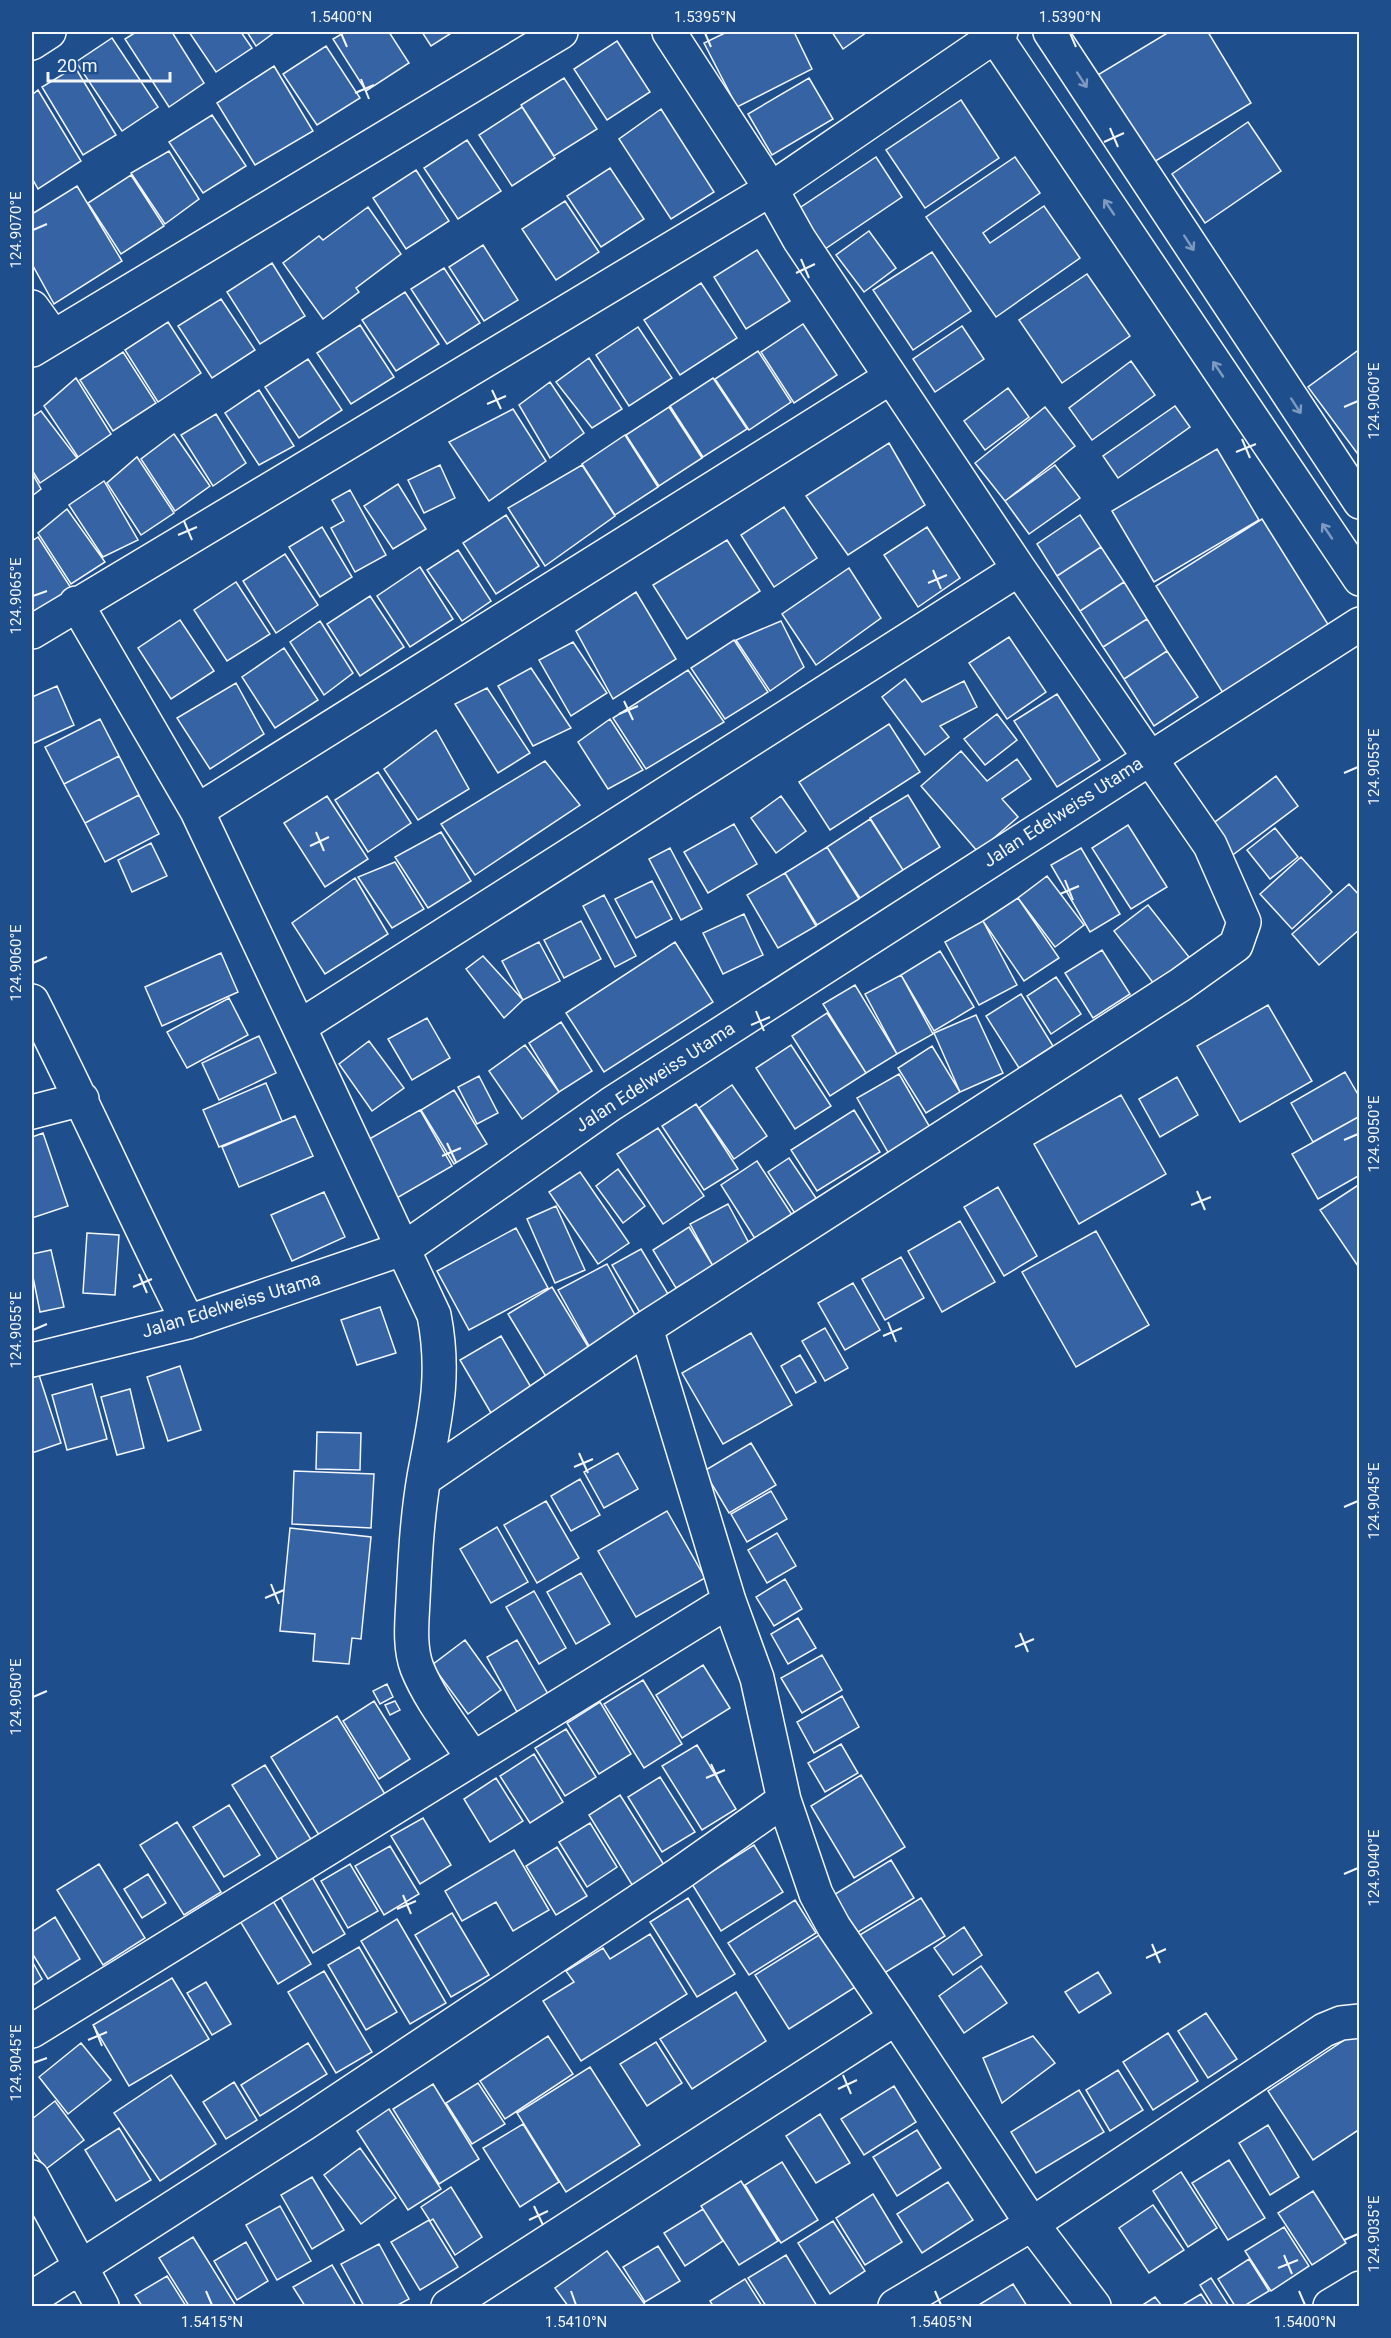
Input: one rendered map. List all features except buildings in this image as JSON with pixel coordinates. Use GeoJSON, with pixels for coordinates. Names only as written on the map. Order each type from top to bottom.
{"type":"FeatureCollection","features":[{"type":"Feature","properties":{"kind":"street"},"geometry":{"type":"LineString","coordinates":[[32,43],[49,32]]}},
{"type":"Feature","properties":{"kind":"street"},"geometry":{"type":"LineString","coordinates":[[32,307],[42,343],[561,32]]}},
{"type":"Feature","properties":{"kind":"street"},"geometry":{"type":"LineString","coordinates":[[424,1479],[646,1328],[1180,985],[1236,945],[1244,922],[1210,845],[1151,756],[1020,569],[799,239],[771,189],[669,32]]}},
{"type":"Feature","properties":{"kind":"street"},"geometry":{"type":"LineString","coordinates":[[1050,32],[1359,502]]}},
{"type":"Feature","properties":{"kind":"street"},"geometry":{"type":"LineString","coordinates":[[32,632],[76,603],[771,189],[996,33],[1359,579]]}},
{"type":"Feature","properties":{"kind":"street"},"geometry":{"type":"LineString","coordinates":[[197,811],[891,376]]}},
{"type":"Feature","properties":{"kind":"street"},"geometry":{"type":"LineString","coordinates":[[299,1027],[1020,569]]}},
{"type":"Feature","properties":{"kind":"street"},"geometry":{"type":"LineString","coordinates":[[76,603],[197,811],[405,1248],[434,1315],[440,1347],[437,1414],[424,1479],[415,1553],[412,1636],[416,1666],[434,1701],[472,1757]]}},
{"type":"Feature","properties":{"kind":"street","name":"Jalan Edelweiss Utama"},"geometry":{"type":"LineString","coordinates":[[32,1360],[188,1322],[405,1248],[611,1104],[1359,624]]}},
{"type":"Feature","properties":{"kind":"street"},"geometry":{"type":"LineString","coordinates":[[32,1001],[82,1099],[154,1255],[188,1322]]}},
{"type":"Feature","properties":{"kind":"street"},"geometry":{"type":"LineString","coordinates":[[32,1112],[82,1099]]}},
{"type":"Feature","properties":{"kind":"street"},"geometry":{"type":"LineString","coordinates":[[646,1328],[729,1600],[757,1678],[784,1800],[816,1894],[834,1927],[1032,2224],[1094,2307]]}},
{"type":"Feature","properties":{"kind":"street"},"geometry":{"type":"LineString","coordinates":[[32,2031],[729,1600]]}},
{"type":"Feature","properties":{"kind":"street"},"geometry":{"type":"LineString","coordinates":[[32,2298],[305,2123],[679,1874],[784,1800]]}},
{"type":"Feature","properties":{"kind":"street"},"geometry":{"type":"LineString","coordinates":[[448,2307],[896,2018]]}},
{"type":"Feature","properties":{"kind":"street"},"geometry":{"type":"LineString","coordinates":[[895,2307],[1032,2224],[1324,2031],[1341,2022],[1359,2021]]}},
{"type":"Feature","properties":{"kind":"street"},"geometry":{"type":"LineString","coordinates":[[32,2177],[102,2307]]}},
{"type":"Feature","properties":{"kind":"street"},"geometry":{"type":"LineString","coordinates":[[1330,2307],[1359,2288]]}}]}
